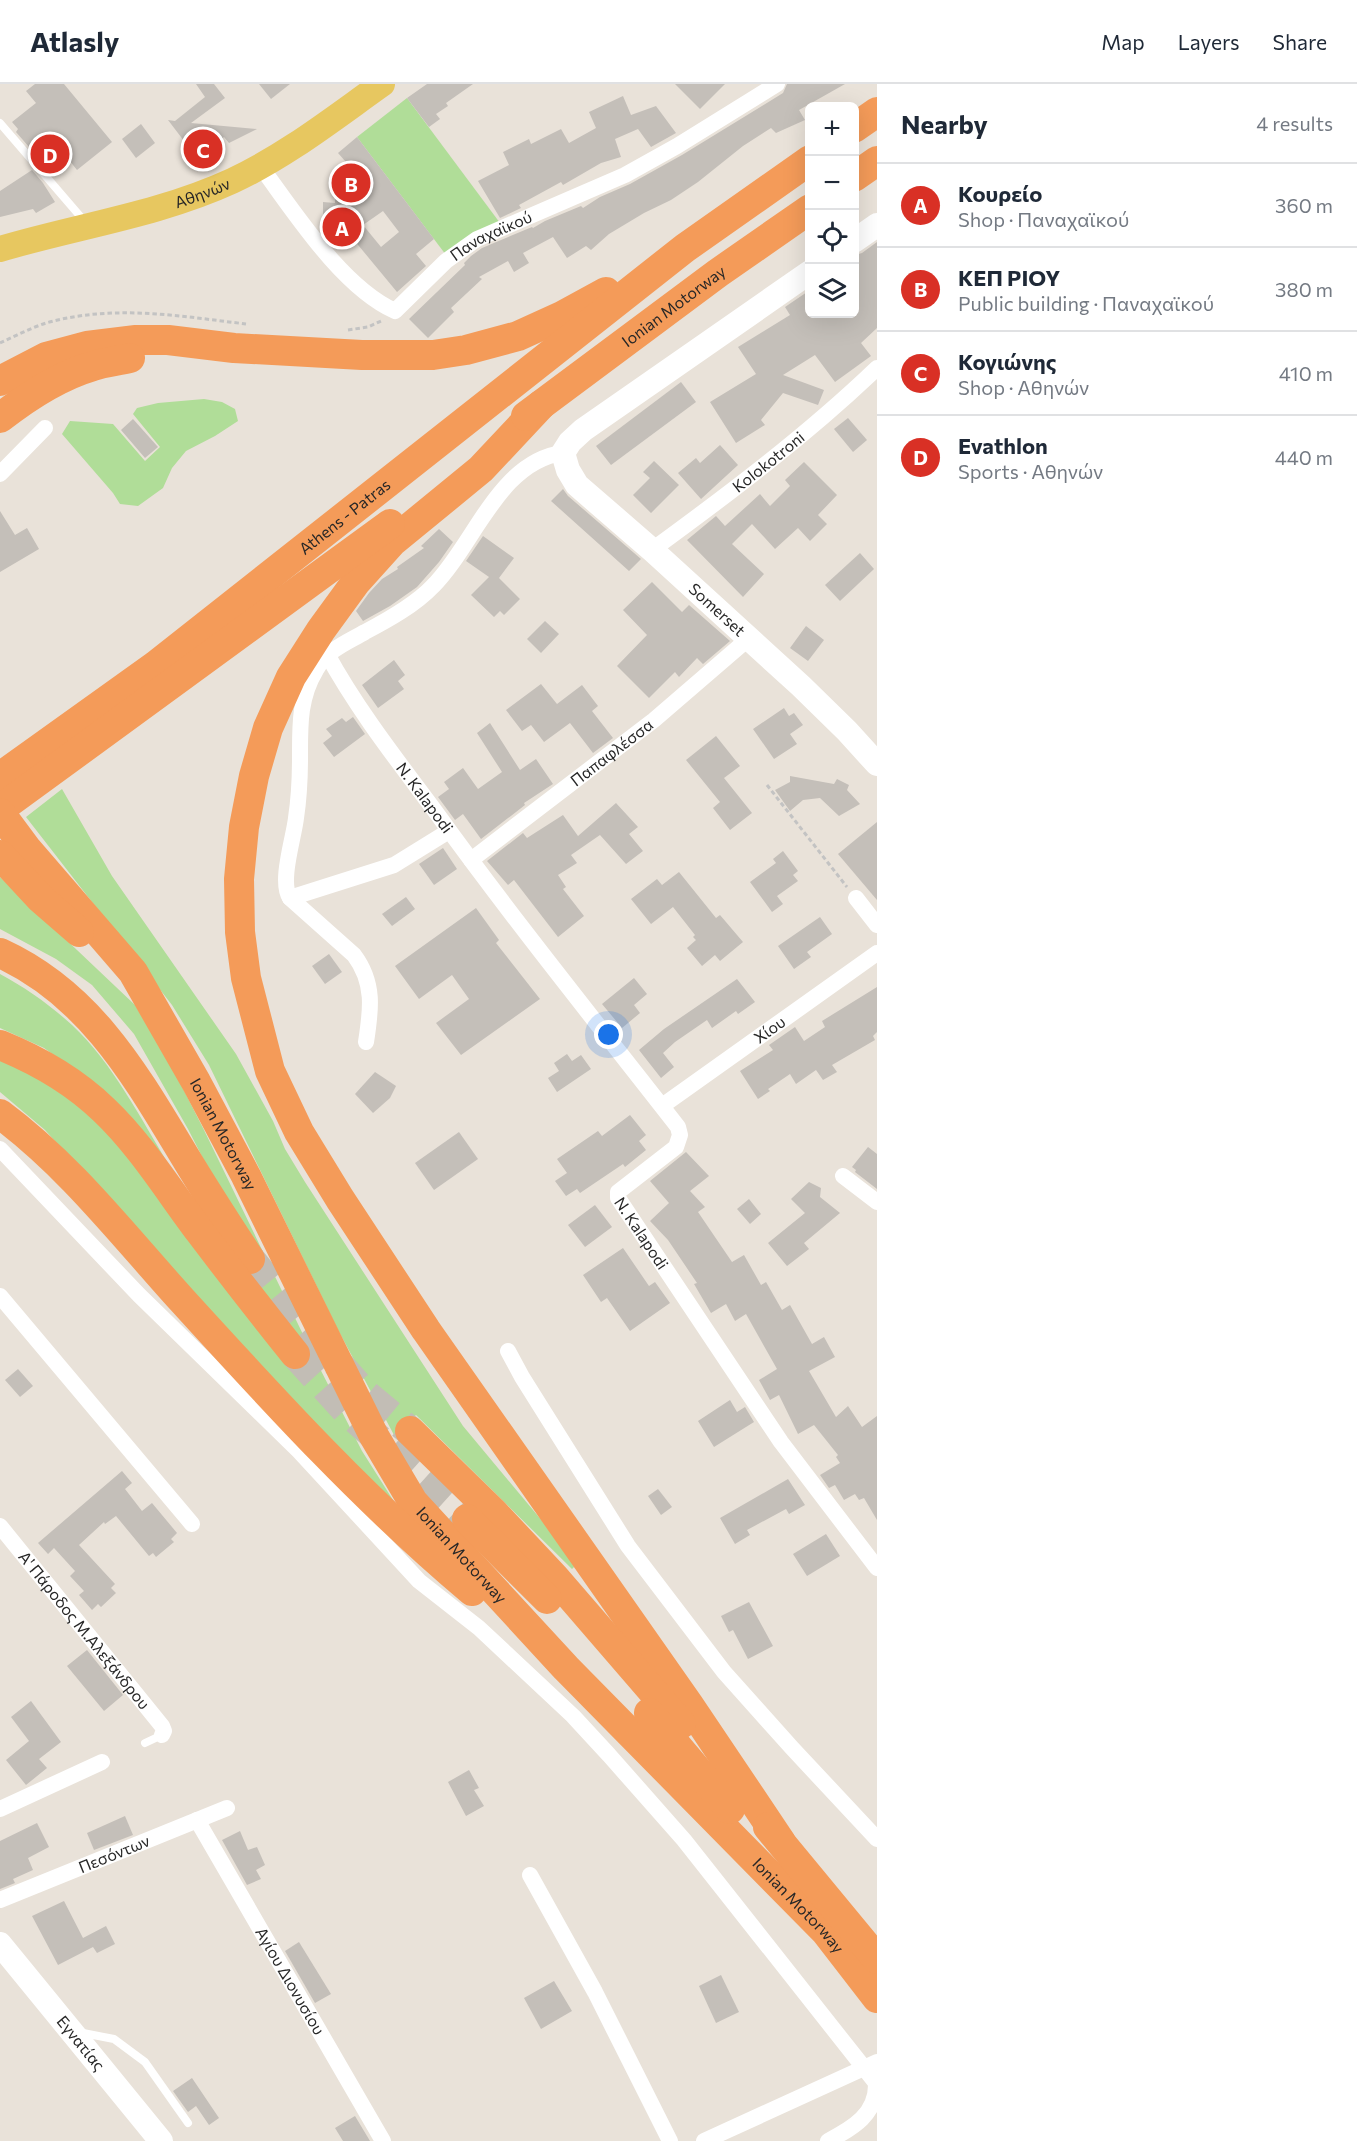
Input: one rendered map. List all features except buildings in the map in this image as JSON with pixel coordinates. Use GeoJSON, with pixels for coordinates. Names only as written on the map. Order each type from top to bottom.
{"type":"FeatureCollection","features":[{"type":"Feature","properties":{"kind":"highway"},"geometry":{"type":"LineString","coordinates":[[859,125],[877,112]]}},
{"type":"Feature","properties":{"kind":"highway"},"geometry":{"type":"LineString","coordinates":[[859,174],[877,161]]}},
{"type":"Feature","properties":{"kind":"highway"},"geometry":{"type":"LineString","coordinates":[[0,381],[46,357],[87,346],[136,340],[168,340],[234,348],[362,355],[433,356],[518,336],[562,316],[685,248],[805,164]]}},
{"type":"Feature","properties":{"kind":"highway","name":"Ionian Motorway"},"geometry":{"type":"LineString","coordinates":[[541,405],[718,273],[807,210]]}},
{"type":"Feature","properties":{"kind":"highway","name":"Athens - Patras"},"geometry":{"type":"LineString","coordinates":[[0,777],[155,666],[685,248]]}},
{"type":"Feature","properties":{"kind":"highway"},"geometry":{"type":"LineString","coordinates":[[0,418],[41,389],[93,365],[132,358],[234,348]]}},
{"type":"Feature","properties":{"kind":"highway"},"geometry":{"type":"LineString","coordinates":[[541,405],[481,469],[392,542],[356,582],[291,677],[265,738],[254,776],[244,827],[238,879],[240,932],[246,978],[270,1071],[300,1132],[340,1198],[426,1330],[689,1705],[781,1842]]}},
{"type":"Feature","properties":{"kind":"highway","name":"Athens - Patras"},"geometry":{"type":"LineString","coordinates":[[0,811],[372,538],[541,405]]}},
{"type":"Feature","properties":{"kind":"highway","name":"Ionian Motorway"},"geometry":{"type":"LineString","coordinates":[[0,811],[11,855],[41,899],[84,937],[165,1028],[246,1176],[374,1436],[413,1502],[566,1668],[826,1932],[877,1998]]}},
{"type":"Feature","properties":{"kind":"highway"},"geometry":{"type":"LineString","coordinates":[[0,953],[15,960],[66,995],[112,1042],[157,1109],[213,1203],[250,1258]]}},
{"type":"Feature","properties":{"kind":"highway"},"geometry":{"type":"LineString","coordinates":[[0,1045],[49,1069],[81,1090],[104,1110],[132,1141],[240,1286],[295,1354]]}},
{"type":"Feature","properties":{"kind":"highway"},"geometry":{"type":"LineString","coordinates":[[0,1114],[26,1134],[69,1175],[256,1382],[356,1484],[430,1556],[566,1668]]}},
{"type":"Feature","properties":{"kind":"highway"},"geometry":{"type":"LineString","coordinates":[[410,1431],[494,1513],[555,1578],[781,1842]]}},
{"type":"Feature","properties":{"kind":"highway"},"geometry":{"type":"LineString","coordinates":[[467,1519],[554,1606],[623,1683],[759,1843],[826,1932]]}},
{"type":"Feature","properties":{"kind":"highway","name":"Ionian Motorway"},"geometry":{"type":"LineString","coordinates":[[781,1842],[877,1959]]}},
{"type":"Feature","properties":{"kind":"main road","name":"Αθηνών"},"geometry":{"type":"LineString","coordinates":[[0,249],[184,200],[230,182],[261,166],[382,84]]}},
{"type":"Feature","properties":{"kind":"street","name":"Παναχαϊκού"},"geometry":{"type":"LineString","coordinates":[[261,166],[303,224],[341,269],[374,299],[395,311],[446,261],[477,239],[625,175],[678,146],[777,84]]}},
{"type":"Feature","properties":{"kind":"street"},"geometry":{"type":"LineString","coordinates":[[859,237],[877,225]]}},
{"type":"Feature","properties":{"kind":"street"},"geometry":{"type":"LineString","coordinates":[[366,1042],[371,1000],[363,967],[348,949],[290,898],[286,884],[298,796],[302,702],[308,684],[327,654],[386,620],[432,588],[448,571],[482,518],[505,489],[536,462],[548,455],[563,453],[570,442],[583,430],[805,275]]}},
{"type":"Feature","properties":{"kind":"street","name":"Kolokotroni"},"geometry":{"type":"LineString","coordinates":[[652,550],[768,464],[838,405],[877,368]]}},
{"type":"Feature","properties":{"kind":"street"},"geometry":{"type":"LineString","coordinates":[[0,474],[45,428]]}},
{"type":"Feature","properties":{"kind":"street","name":"Somerset"},"geometry":{"type":"LineString","coordinates":[[563,453],[568,470],[577,485],[652,550],[748,639],[847,732],[877,764]]}},
{"type":"Feature","properties":{"kind":"street","name":"Παπαφλέσσα"},"geometry":{"type":"LineString","coordinates":[[471,860],[654,720],[748,639]]}},
{"type":"Feature","properties":{"kind":"street","name":"N. Kalapodi"},"geometry":{"type":"LineString","coordinates":[[327,654],[379,734],[449,831],[678,1128],[680,1135],[678,1144],[618,1192],[618,1198],[781,1442],[877,1568]]}},
{"type":"Feature","properties":{"kind":"street"},"geometry":{"type":"LineString","coordinates":[[290,898],[394,865],[449,831]]}},
{"type":"Feature","properties":{"kind":"street"},"geometry":{"type":"LineString","coordinates":[[856,898],[877,925]]}},
{"type":"Feature","properties":{"kind":"street","name":"Χίου"},"geometry":{"type":"LineString","coordinates":[[662,1106],[877,953]]}},
{"type":"Feature","properties":{"kind":"street"},"geometry":{"type":"LineString","coordinates":[[0,1149],[139,1295],[300,1451],[419,1581],[479,1628],[595,1739],[684,1840],[871,2065],[876,2083],[876,2096],[869,2109],[856,2126],[828,2141]]}},
{"type":"Feature","properties":{"kind":"street"},"geometry":{"type":"LineString","coordinates":[[843,1176],[877,1202]]}},
{"type":"Feature","properties":{"kind":"street"},"geometry":{"type":"LineString","coordinates":[[0,1296],[192,1524]]}},
{"type":"Feature","properties":{"kind":"street"},"geometry":{"type":"LineString","coordinates":[[508,1351],[628,1546],[724,1672],[877,1839]]}},
{"type":"Feature","properties":{"kind":"street","name":"Α' Πάροδος Μ.Αλεξάνδρου"},"geometry":{"type":"LineString","coordinates":[[0,1526],[128,1681],[162,1726],[164,1731],[162,1735]]}},
{"type":"Feature","properties":{"kind":"street"},"geometry":{"type":"LineString","coordinates":[[0,1809],[102,1762]]}},
{"type":"Feature","properties":{"kind":"street","name":"Πεσόντων"},"geometry":{"type":"LineString","coordinates":[[0,1900],[227,1808]]}},
{"type":"Feature","properties":{"kind":"street","name":"Αγίου Διονυσίου"},"geometry":{"type":"LineString","coordinates":[[197,1820],[383,2141]]}},
{"type":"Feature","properties":{"kind":"street"},"geometry":{"type":"LineString","coordinates":[[530,1875],[595,1992],[670,2141]]}},
{"type":"Feature","properties":{"kind":"street","name":"Εγνατίας"},"geometry":{"type":"LineString","coordinates":[[0,1944],[161,2141]]}},
{"type":"Feature","properties":{"kind":"street"},"geometry":{"type":"LineString","coordinates":[[704,2141],[871,2065]]}},
{"type":"Feature","properties":{"kind":"lane"},"geometry":{"type":"LineString","coordinates":[[0,123],[89,227]]}},
{"type":"Feature","properties":{"kind":"lane"},"geometry":{"type":"LineString","coordinates":[[145,1743],[162,1735]]}},
{"type":"Feature","properties":{"kind":"lane"},"geometry":{"type":"LineString","coordinates":[[69,2030],[114,2039],[145,2062],[188,2123]]}},
{"type":"Feature","properties":{"kind":"path"},"geometry":{"type":"LineString","coordinates":[[767,785],[856,898]]}},
{"type":"Feature","properties":{"kind":"green space"},"geometry":{"type":"Polygon","coordinates":[[[407,98],[500,223],[446,255],[357,137],[407,98]]]}},
{"type":"Feature","properties":{"kind":"green space"},"geometry":{"type":"Polygon","coordinates":[[[204,399],[222,402],[235,409],[238,421],[186,451],[172,468],[163,488],[138,506],[120,504],[62,434],[70,421],[113,424],[145,461],[160,447],[133,414],[137,408],[158,403],[204,399]]]}},
{"type":"Feature","properties":{"kind":"green space"},"geometry":{"type":"Polygon","coordinates":[[[62,789],[112,876],[236,1054],[273,1121],[285,1149],[305,1182],[463,1426],[553,1534],[575,1566],[572,1569],[416,1415],[394,1435],[336,1326],[209,1065],[172,1005],[26,817],[62,789]]]}},
{"type":"Feature","properties":{"kind":"green space"},"geometry":{"type":"Polygon","coordinates":[[[0,877],[135,1005],[171,1065],[362,1451],[412,1530],[255,1363],[45,1130],[0,1092],[0,1056],[81,1101],[240,1272],[214,1180],[134,1034],[92,985],[56,959],[0,929],[0,877]]]}},
{"type":"Feature","properties":{"kind":"green space"},"geometry":{"type":"Polygon","coordinates":[[[0,974],[46,1004],[87,1040],[113,1073],[169,1165],[90,1081],[44,1048],[0,1028],[0,974]]]}},
{"type":"Feature","properties":{"kind":"tunnel"},"geometry":{"type":"LineString","coordinates":[[250,1259],[302,1323],[365,1394],[410,1431]]}},
{"type":"Feature","properties":{"kind":"tunnel"},"geometry":{"type":"LineString","coordinates":[[295,1354],[346,1410],[467,1519]]}},
{"type":"Feature","properties":{"kind":"place","name":"Κογιώνης"},"geometry":{"type":"Point","coordinates":[203,149]}},
{"type":"Feature","properties":{"kind":"place","name":"Evathlon"},"geometry":{"type":"Point","coordinates":[50,154]}},
{"type":"Feature","properties":{"kind":"place","name":"ΚΕΠ ΡΙΟΥ"},"geometry":{"type":"Point","coordinates":[351,183]}},
{"type":"Feature","properties":{"kind":"place","name":"Κουρείο"},"geometry":{"type":"Point","coordinates":[342,227]}}]}
